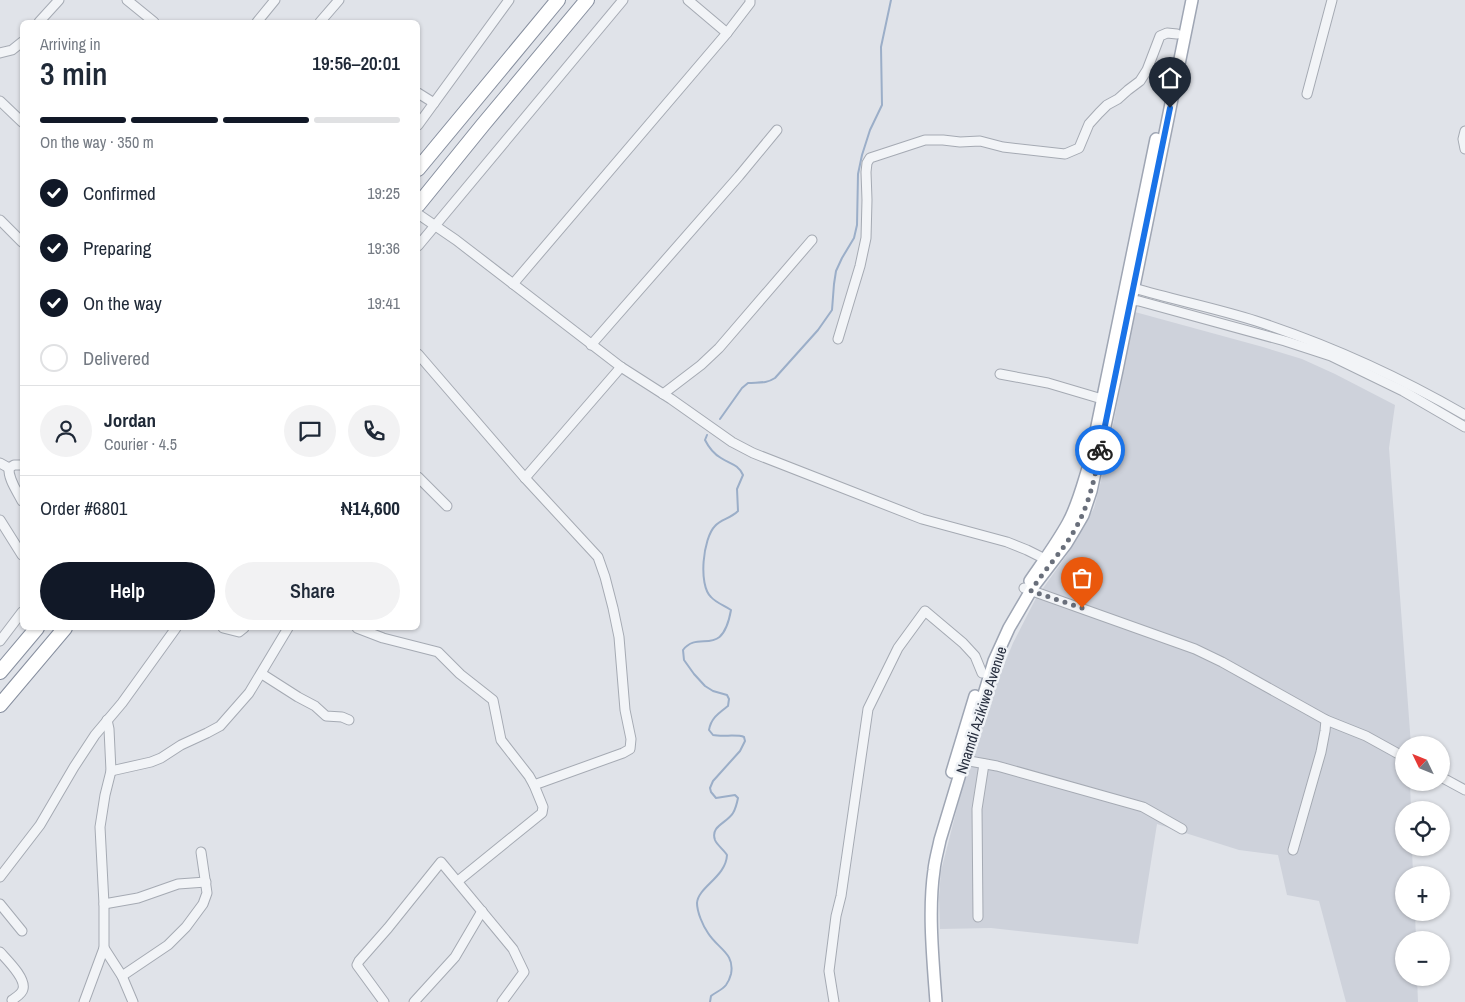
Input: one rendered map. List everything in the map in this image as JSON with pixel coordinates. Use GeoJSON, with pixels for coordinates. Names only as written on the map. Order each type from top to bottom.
{"type":"FeatureCollection","features":[{"type":"Feature","properties":{"kind":"highway"},"geometry":{"type":"LineString","coordinates":[[420,161],[558,0]]}},
{"type":"Feature","properties":{"kind":"highway"},"geometry":{"type":"LineString","coordinates":[[420,203],[587,0]]}},
{"type":"Feature","properties":{"kind":"highway"},"geometry":{"type":"LineString","coordinates":[[0,672],[35,630]]}},
{"type":"Feature","properties":{"kind":"highway"},"geometry":{"type":"LineString","coordinates":[[0,705],[63,630]]}},
{"type":"Feature","properties":{"kind":"main road","name":"Nnamdi Azikiwe Avenue"},"geometry":{"type":"LineString","coordinates":[[936,1002],[932,896],[934,870],[940,840],[994,661],[1028,590],[1069,522],[1078,501],[1089,464],[1184,0]]}},
{"type":"Feature","properties":{"kind":"main road","name":"Nnamdi Azikiwe Avenue"},"geometry":{"type":"LineString","coordinates":[[928,1002],[924,916],[926,880],[934,836],[982,673],[998,636],[1016,601],[1028,590],[1066,544],[1085,507],[1095,475],[1192,0]]}},
{"type":"Feature","properties":{"kind":"street"},"geometry":{"type":"LineString","coordinates":[[41,20],[59,0]]}},
{"type":"Feature","properties":{"kind":"street"},"geometry":{"type":"LineString","coordinates":[[127,0],[152,20]]}},
{"type":"Feature","properties":{"kind":"street"},"geometry":{"type":"LineString","coordinates":[[259,20],[275,0]]}},
{"type":"Feature","properties":{"kind":"street"},"geometry":{"type":"LineString","coordinates":[[322,20],[339,0]]}},
{"type":"Feature","properties":{"kind":"street"},"geometry":{"type":"LineString","coordinates":[[420,122],[509,0]]}},
{"type":"Feature","properties":{"kind":"street"},"geometry":{"type":"LineString","coordinates":[[420,244],[623,0]]}},
{"type":"Feature","properties":{"kind":"street"},"geometry":{"type":"LineString","coordinates":[[688,0],[727,33]]}},
{"type":"Feature","properties":{"kind":"street"},"geometry":{"type":"LineString","coordinates":[[512,284],[727,33],[750,3],[750,0]]}},
{"type":"Feature","properties":{"kind":"street"},"geometry":{"type":"LineString","coordinates":[[1307,94],[1332,0]]}},
{"type":"Feature","properties":{"kind":"street"},"geometry":{"type":"LineString","coordinates":[[46,15],[50,20]]}},
{"type":"Feature","properties":{"kind":"street"},"geometry":{"type":"LineString","coordinates":[[838,340],[860,266],[866,238],[866,172],[867,163],[870,158],[925,140],[980,141],[1003,148],[1065,154],[1079,148],[1089,124],[1107,105],[1118,99],[1140,81],[1147,70],[1160,36],[1168,32],[1177,34]]}},
{"type":"Feature","properties":{"kind":"street"},"geometry":{"type":"LineString","coordinates":[[0,53],[12,50],[20,44]]}},
{"type":"Feature","properties":{"kind":"street"},"geometry":{"type":"LineString","coordinates":[[420,94],[434,103]]}},
{"type":"Feature","properties":{"kind":"street"},"geometry":{"type":"LineString","coordinates":[[0,101],[20,120]]}},
{"type":"Feature","properties":{"kind":"street"},"geometry":{"type":"LineString","coordinates":[[591,345],[777,130]]}},
{"type":"Feature","properties":{"kind":"street"},"geometry":{"type":"LineString","coordinates":[[1465,131],[1463,139],[1465,149]]}},
{"type":"Feature","properties":{"kind":"street"},"geometry":{"type":"LineString","coordinates":[[420,215],[456,240],[621,367],[732,442],[753,453],[922,520],[1007,542],[1045,559]]}},
{"type":"Feature","properties":{"kind":"street"},"geometry":{"type":"LineString","coordinates":[[0,220],[20,240]]}},
{"type":"Feature","properties":{"kind":"street"},"geometry":{"type":"LineString","coordinates":[[663,394],[720,348],[812,240]]}},
{"type":"Feature","properties":{"kind":"street"},"geometry":{"type":"LineString","coordinates":[[1134,288],[1255,321],[1332,348],[1400,380],[1465,415]]}},
{"type":"Feature","properties":{"kind":"street"},"geometry":{"type":"LineString","coordinates":[[1131,300],[1139,300],[1204,318],[1322,353],[1403,391],[1465,427]]}},
{"type":"Feature","properties":{"kind":"street"},"geometry":{"type":"LineString","coordinates":[[420,356],[525,478],[598,558],[614,608],[619,637],[625,710],[631,739],[630,749],[534,785]]}},
{"type":"Feature","properties":{"kind":"street"},"geometry":{"type":"LineString","coordinates":[[525,478],[621,367]]}},
{"type":"Feature","properties":{"kind":"street"},"geometry":{"type":"LineString","coordinates":[[1000,374],[1048,383],[1102,399]]}},
{"type":"Feature","properties":{"kind":"street"},"geometry":{"type":"LineString","coordinates":[[0,463],[8,468]]}},
{"type":"Feature","properties":{"kind":"street"},"geometry":{"type":"LineString","coordinates":[[8,468],[20,465]]}},
{"type":"Feature","properties":{"kind":"street"},"geometry":{"type":"LineString","coordinates":[[8,468],[9,476],[20,497]]}},
{"type":"Feature","properties":{"kind":"street"},"geometry":{"type":"LineString","coordinates":[[420,479],[447,506]]}},
{"type":"Feature","properties":{"kind":"street"},"geometry":{"type":"LineString","coordinates":[[0,520],[20,552]]}},
{"type":"Feature","properties":{"kind":"street"},"geometry":{"type":"LineString","coordinates":[[1028,590],[1195,649],[1326,720],[1366,736],[1395,752]]}},
{"type":"Feature","properties":{"kind":"street"},"geometry":{"type":"LineString","coordinates":[[834,1002],[829,971],[868,709],[898,648],[925,612],[963,643],[975,656],[982,673]]}},
{"type":"Feature","properties":{"kind":"street"},"geometry":{"type":"LineString","coordinates":[[0,641],[20,615]]}},
{"type":"Feature","properties":{"kind":"street"},"geometry":{"type":"LineString","coordinates":[[0,877],[40,825],[95,735],[122,703],[175,630]]}},
{"type":"Feature","properties":{"kind":"street"},"geometry":{"type":"LineString","coordinates":[[111,771],[161,758],[181,745],[220,726],[249,693],[287,630]]}},
{"type":"Feature","properties":{"kind":"street"},"geometry":{"type":"LineString","coordinates":[[362,630],[384,638],[438,652],[460,674],[493,700],[501,740],[529,776],[543,807],[542,813],[458,881]]}},
{"type":"Feature","properties":{"kind":"street"},"geometry":{"type":"LineString","coordinates":[[262,674],[315,706],[326,716],[342,717],[349,720]]}},
{"type":"Feature","properties":{"kind":"street"},"geometry":{"type":"LineString","coordinates":[[84,1002],[104,948],[100,827],[104,795],[111,771],[110,737],[107,720]]}},
{"type":"Feature","properties":{"kind":"street"},"geometry":{"type":"LineString","coordinates":[[1293,850],[1321,752],[1326,720]]}},
{"type":"Feature","properties":{"kind":"street"},"geometry":{"type":"LineString","coordinates":[[964,760],[1143,806],[1182,829]]}},
{"type":"Feature","properties":{"kind":"street"},"geometry":{"type":"LineString","coordinates":[[978,918],[977,809],[984,764]]}},
{"type":"Feature","properties":{"kind":"street"},"geometry":{"type":"LineString","coordinates":[[1450,782],[1465,790]]}},
{"type":"Feature","properties":{"kind":"street"},"geometry":{"type":"LineString","coordinates":[[122,976],[168,945],[186,927],[203,904],[207,893],[201,852]]}},
{"type":"Feature","properties":{"kind":"street"},"geometry":{"type":"LineString","coordinates":[[384,1002],[358,967],[359,961],[441,862],[513,949],[524,972],[502,1002]]}},
{"type":"Feature","properties":{"kind":"street"},"geometry":{"type":"LineString","coordinates":[[104,904],[138,898],[178,884],[206,882]]}},
{"type":"Feature","properties":{"kind":"street"},"geometry":{"type":"LineString","coordinates":[[0,904],[22,931]]}},
{"type":"Feature","properties":{"kind":"street"},"geometry":{"type":"LineString","coordinates":[[414,1002],[455,957],[482,911]]}},
{"type":"Feature","properties":{"kind":"street"},"geometry":{"type":"LineString","coordinates":[[104,948],[122,976],[133,1002]]}},
{"type":"Feature","properties":{"kind":"street"},"geometry":{"type":"LineString","coordinates":[[0,952],[16,970],[24,986],[22,992],[12,1000]]}},
{"type":"Feature","properties":{"kind":"shaded area"},"geometry":{"type":"Polygon","coordinates":[[[1135,312],[1302,359],[1395,405],[1389,448],[1410,736],[1395,736],[1395,791],[1410,791],[1411,801],[1395,801],[1395,856],[1412,856],[1413,866],[1395,866],[1395,921],[1415,921],[1416,931],[1395,931],[1395,986],[1417,986],[1418,1002],[1346,1002],[1319,901],[1287,895],[1278,855],[1239,850],[1157,824],[1138,944],[991,928],[940,929],[939,897],[941,871],[966,773],[987,707],[1013,643],[1036,598],[1069,552],[1094,508],[1106,461],[1135,312]]]}},
{"type":"Feature","properties":{"kind":"waterway"},"geometry":{"type":"LineString","coordinates":[[720,419],[742,388],[748,383],[765,382],[775,378],[818,330],[832,310],[836,271],[854,238],[857,225],[858,174],[862,155],[870,130],[882,105],[881,47],[891,0]]}},
{"type":"Feature","properties":{"kind":"waterway"},"geometry":{"type":"LineString","coordinates":[[707,435],[705,440],[708,446],[718,456],[736,466],[743,475],[737,489],[738,511],[717,524],[711,532],[707,540],[703,572],[704,583],[711,597],[731,610],[727,625],[722,634],[710,641],[689,644],[683,650],[684,660],[705,686],[713,691],[727,695],[729,699],[728,706],[714,719],[709,730],[713,735],[741,736],[744,737],[745,741],[740,751],[713,781],[710,788],[716,798],[735,795],[738,798],[733,813],[717,828],[714,835],[716,842],[727,855],[725,863],[722,870],[702,892],[697,903],[704,927],[728,956],[732,967],[728,982],[711,996],[710,1002]]}},
{"type":"Feature","properties":{"kind":"way so far"},"geometry":{"type":"LineString","coordinates":[[1082,608],[1031,591],[1066,544],[1083,515],[1091,491],[1100,450]]}},
{"type":"Feature","properties":{"kind":"route"},"geometry":{"type":"LineString","coordinates":[[1100,450],[1170,108]]}}]}
